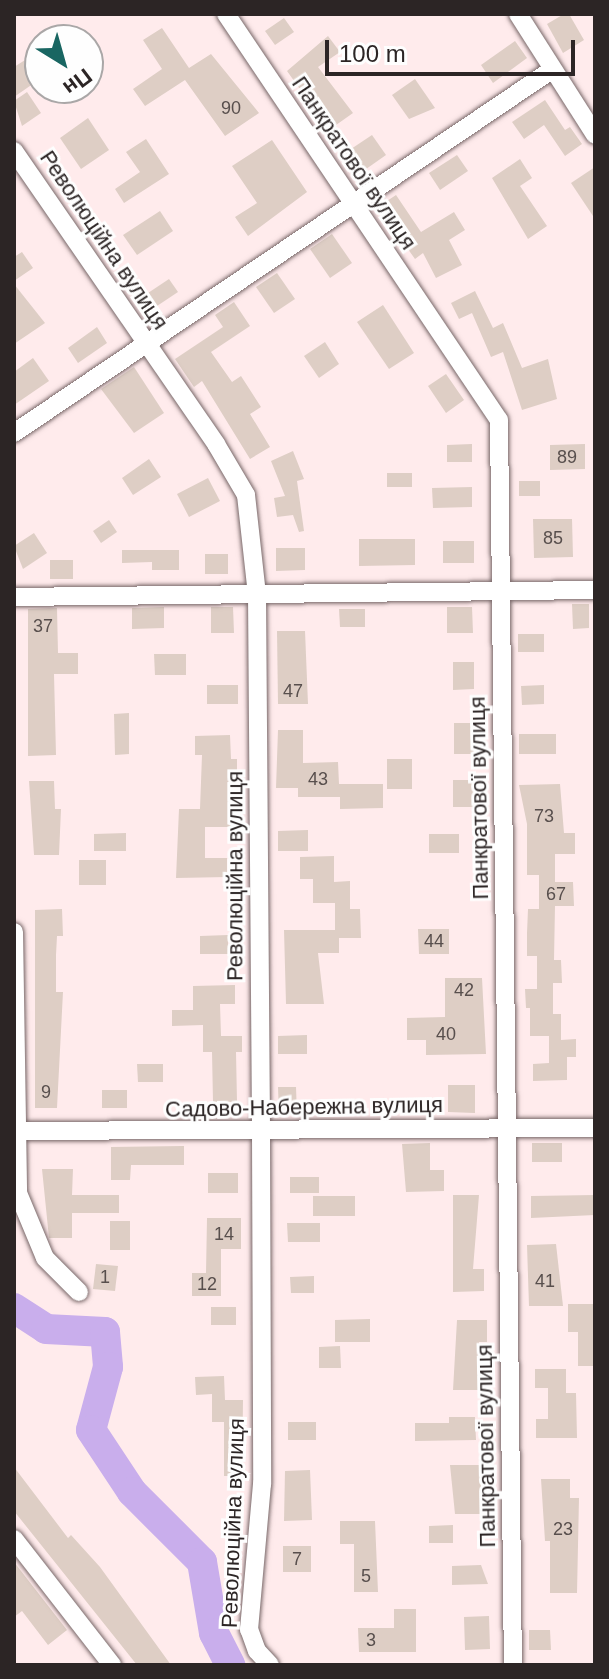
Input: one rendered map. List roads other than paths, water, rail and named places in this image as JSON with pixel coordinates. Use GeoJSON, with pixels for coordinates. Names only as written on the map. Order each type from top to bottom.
{"type":"FeatureCollection","features":[{"type":"Feature","properties":{"kind":"street","name":"Панкратової вулиця"},"geometry":{"type":"LineString","coordinates":[[226,14],[499,420],[513,1665]]}},
{"type":"Feature","properties":{"kind":"street"},"geometry":{"type":"LineString","coordinates":[[518,14],[595,135]]}},
{"type":"Feature","properties":{"kind":"street"},"geometry":{"type":"LineString","coordinates":[[14,433],[553,69]]}},
{"type":"Feature","properties":{"kind":"street","name":"Революційна вулиця"},"geometry":{"type":"LineString","coordinates":[[14,151],[246,495],[257,594],[262,1484],[249,1629],[257,1651],[270,1665]]}},
{"type":"Feature","properties":{"kind":"street"},"geometry":{"type":"LineString","coordinates":[[14,597],[595,590]]}},
{"type":"Feature","properties":{"kind":"street"},"geometry":{"type":"LineString","coordinates":[[14,932],[15,1131],[24,1216],[45,1258],[79,1292]]}},
{"type":"Feature","properties":{"kind":"street","name":"Садово-Набережна вулиця"},"geometry":{"type":"LineString","coordinates":[[15,1131],[261,1133],[595,1128]]}},
{"type":"Feature","properties":{"kind":"street"},"geometry":{"type":"LineString","coordinates":[[14,1539],[112,1665]]}},
{"type":"Feature","properties":{"kind":"waterway"},"geometry":{"type":"LineString","coordinates":[[14,1308],[46,1329],[105,1332],[108,1367],[91,1430],[132,1492],[202,1562],[214,1633],[230,1665]]}}]}
